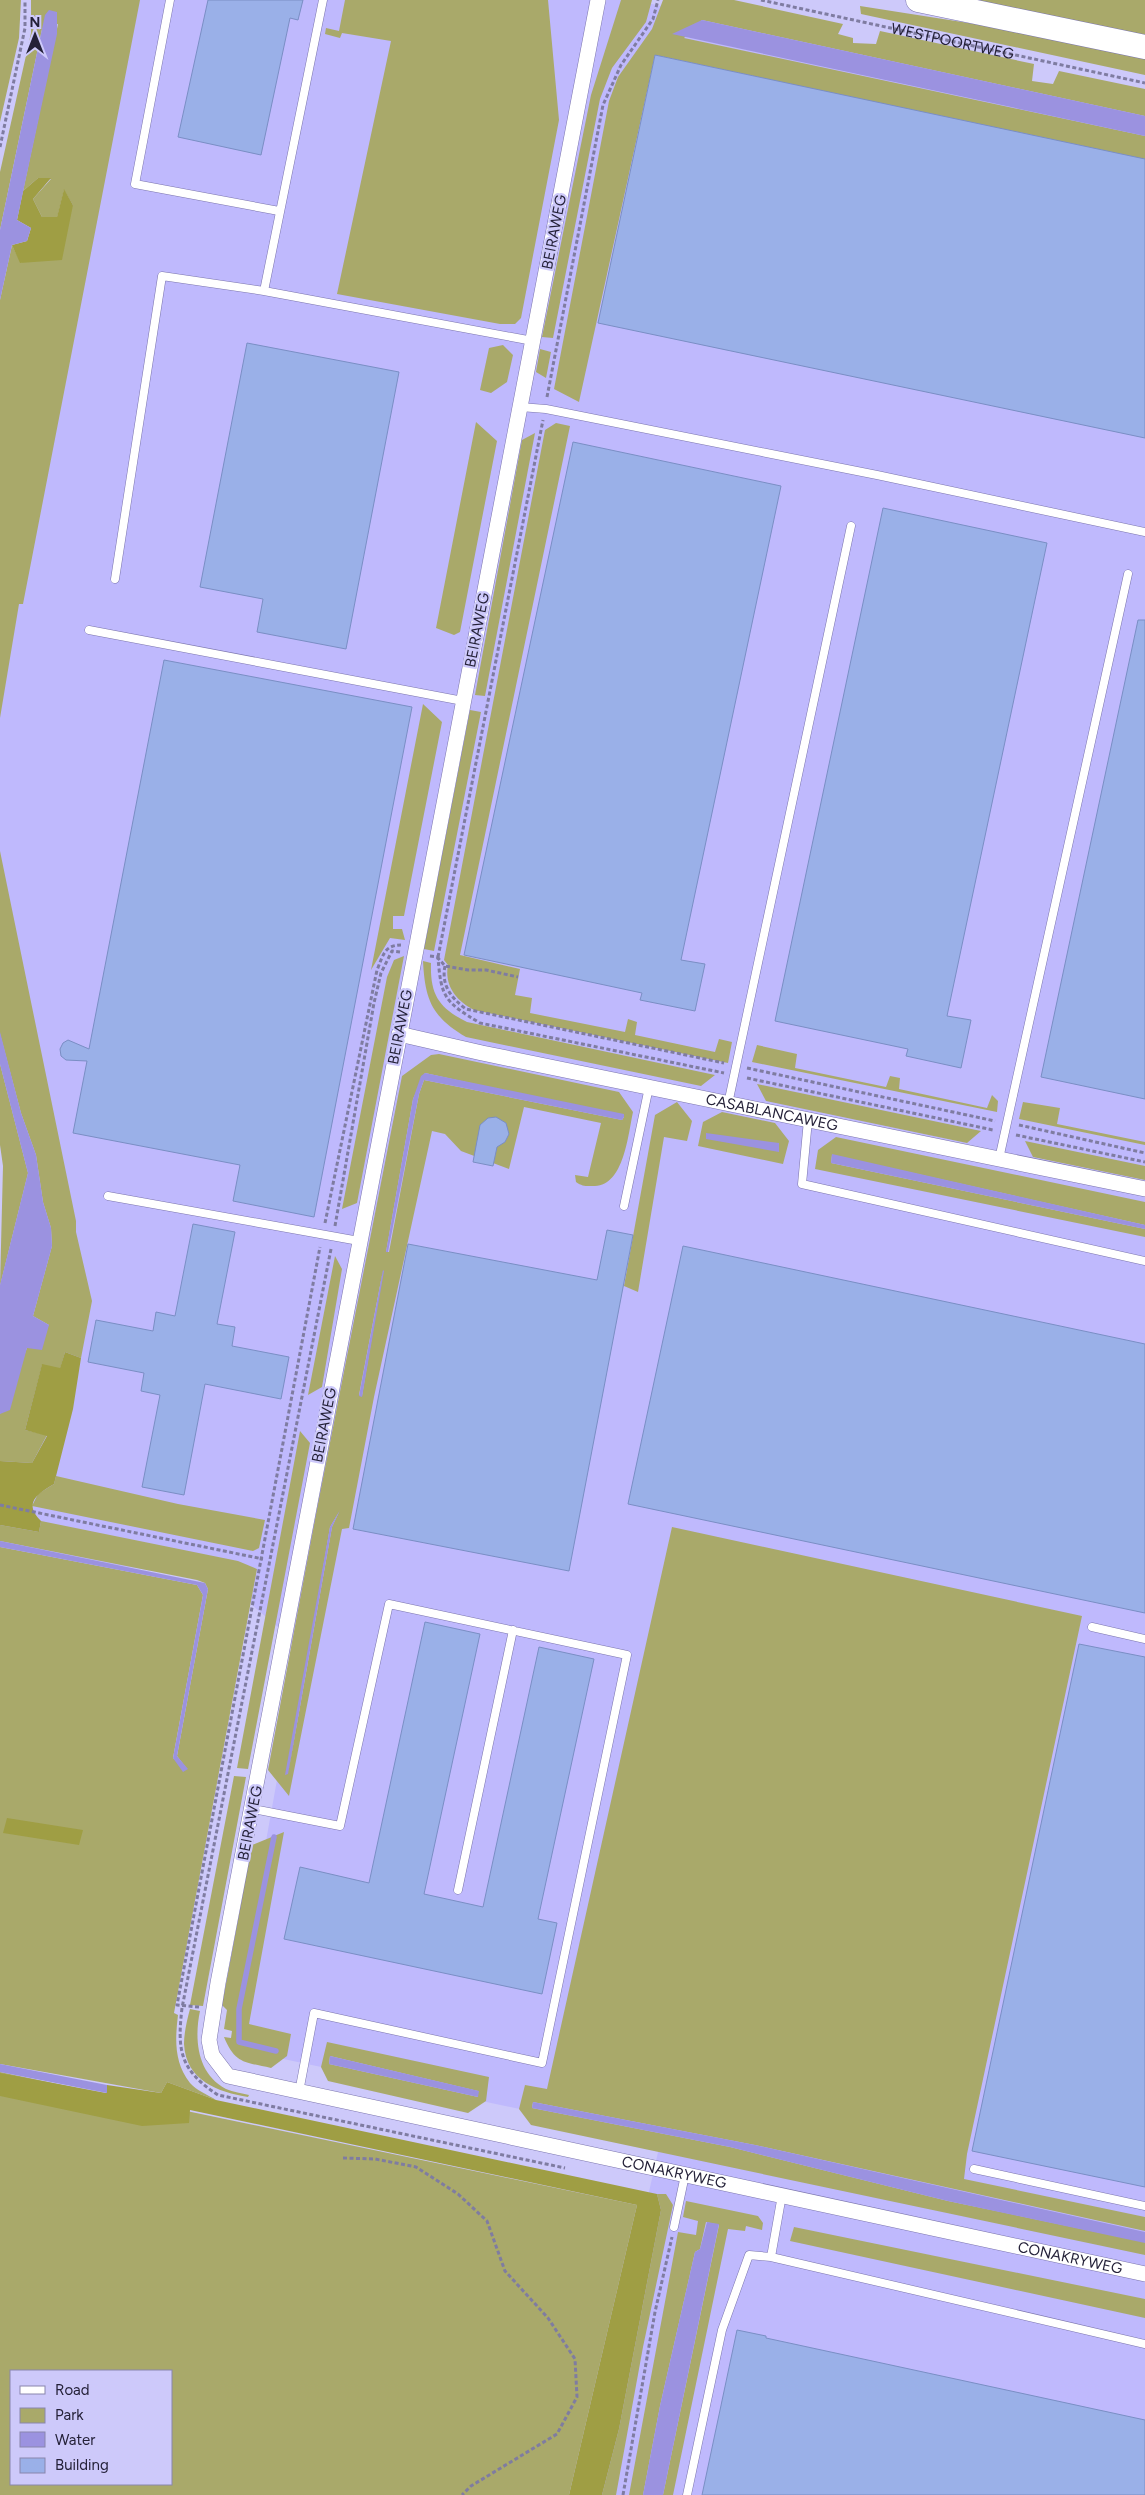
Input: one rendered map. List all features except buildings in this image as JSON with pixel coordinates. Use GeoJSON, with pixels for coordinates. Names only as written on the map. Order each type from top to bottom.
{"type":"FeatureCollection","features":[{"type":"Feature","properties":{"kind":"main road"},"geometry":{"type":"LineString","coordinates":[[918,0],[1145,47]]}},
{"type":"Feature","properties":{"kind":"street","name":"BEIRAWEG"},"geometry":{"type":"LineString","coordinates":[[212,2055],[209,2040],[214,2009],[598,0]]}},
{"type":"Feature","properties":{"kind":"street","name":"CASABLANCAWEG"},"geometry":{"type":"LineString","coordinates":[[399,1034],[649,1088],[1145,1188]]}},
{"type":"Feature","properties":{"kind":"street","name":"CONAKRYWEG"},"geometry":{"type":"LineString","coordinates":[[212,2055],[228,2076],[1145,2274]]}},
{"type":"Feature","properties":{"kind":"lane"},"geometry":{"type":"LineString","coordinates":[[170,0],[135,184],[279,211]]}},
{"type":"Feature","properties":{"kind":"lane"},"geometry":{"type":"LineString","coordinates":[[264,290],[323,0]]}},
{"type":"Feature","properties":{"kind":"lane"},"geometry":{"type":"LineString","coordinates":[[115,579],[162,276],[264,290],[533,341]]}},
{"type":"Feature","properties":{"kind":"lane"},"geometry":{"type":"LineString","coordinates":[[520,408],[546,409],[878,474],[1145,532]]}},
{"type":"Feature","properties":{"kind":"lane"},"geometry":{"type":"LineString","coordinates":[[728,1104],[851,526]]}},
{"type":"Feature","properties":{"kind":"lane"},"geometry":{"type":"LineString","coordinates":[[999,1159],[1128,574]]}},
{"type":"Feature","properties":{"kind":"lane"},"geometry":{"type":"LineString","coordinates":[[89,630],[464,701]]}},
{"type":"Feature","properties":{"kind":"lane"},"geometry":{"type":"LineString","coordinates":[[624,1206],[649,1088]]}},
{"type":"Feature","properties":{"kind":"lane"},"geometry":{"type":"LineString","coordinates":[[808,1120],[802,1184],[1145,1261]]}},
{"type":"Feature","properties":{"kind":"lane"},"geometry":{"type":"LineString","coordinates":[[108,1196],[360,1241]]}},
{"type":"Feature","properties":{"kind":"lane"},"geometry":{"type":"LineString","coordinates":[[253,1809],[340,1826],[389,1604],[627,1655],[542,2062],[314,2013],[299,2092]]}},
{"type":"Feature","properties":{"kind":"lane"},"geometry":{"type":"LineString","coordinates":[[1092,1627],[1145,1639]]}},
{"type":"Feature","properties":{"kind":"lane"},"geometry":{"type":"LineString","coordinates":[[458,1890],[513,1630]]}},
{"type":"Feature","properties":{"kind":"lane"},"geometry":{"type":"LineString","coordinates":[[974,2169],[1145,2206]]}},
{"type":"Feature","properties":{"kind":"lane"},"geometry":{"type":"LineString","coordinates":[[674,2227],[685,2174]]}},
{"type":"Feature","properties":{"kind":"lane"},"geometry":{"type":"LineString","coordinates":[[771,2258],[782,2195]]}},
{"type":"Feature","properties":{"kind":"lane"},"geometry":{"type":"LineString","coordinates":[[687,2495],[722,2330],[749,2255],[771,2258],[1145,2344]]}},
{"type":"Feature","properties":{"kind":"path"},"geometry":{"type":"LineString","coordinates":[[0,147],[25,28],[25,0]]}},
{"type":"Feature","properties":{"kind":"path","name":"BEIRAWEG"},"geometry":{"type":"LineString","coordinates":[[658,0],[652,19],[621,65],[602,105],[556,344],[546,409],[438,957],[440,986],[453,1007],[480,1023],[1145,1162]]}},
{"type":"Feature","properties":{"kind":"path","name":"WESTPOORTWEG"},"geometry":{"type":"LineString","coordinates":[[761,0],[1145,83]]}},
{"type":"Feature","properties":{"kind":"path"},"geometry":{"type":"LineString","coordinates":[[438,957],[392,951],[381,973],[360,1079],[333,1236],[182,2006],[179,2035],[182,2056],[193,2076],[218,2095],[574,2170]]}},
{"type":"Feature","properties":{"kind":"path"},"geometry":{"type":"LineString","coordinates":[[518,977],[486,970],[445,966],[443,976],[447,989],[454,1000],[466,1009],[1145,1153]]}},
{"type":"Feature","properties":{"kind":"path"},"geometry":{"type":"LineString","coordinates":[[214,2009],[177,2005],[263,1559],[322,1234],[377,970]]}},
{"type":"Feature","properties":{"kind":"path"},"geometry":{"type":"LineString","coordinates":[[0,1506],[263,1559]]}},
{"type":"Feature","properties":{"kind":"path"},"geometry":{"type":"LineString","coordinates":[[343,2158],[375,2159],[416,2167],[458,2194],[487,2221],[505,2271],[548,2318],[575,2358],[577,2397],[557,2434],[471,2486],[462,2495]]}},
{"type":"Feature","properties":{"kind":"path"},"geometry":{"type":"LineString","coordinates":[[623,2495],[655,2312],[674,2227]]}},
{"type":"Feature","properties":{"kind":"shaded area"},"geometry":{"type":"Polygon","coordinates":[[[111,0],[634,0],[1145,113],[1145,2495],[580,2495],[661,2139],[241,2050],[232,2031],[299,1657],[285,1633],[225,1582],[0,1547],[0,1362],[29,1278],[0,1085],[0,524],[111,0]]]}},
{"type":"Feature","properties":{"kind":"shaded area"},"geometry":{"type":"Polygon","coordinates":[[[38,178],[51,178],[33,199],[42,217],[57,217],[64,189],[73,205],[62,260],[20,263],[12,245],[27,241],[31,228],[17,220],[23,191],[38,178]]]}},
{"type":"Feature","properties":{"kind":"shaded area"},"geometry":{"type":"Polygon","coordinates":[[[65,1352],[81,1358],[73,1409],[54,1484],[42,1491],[33,1504],[33,1509],[41,1521],[39,1532],[0,1525],[0,1461],[32,1463],[47,1436],[25,1430],[42,1364],[60,1368],[65,1352]]]}},
{"type":"Feature","properties":{"kind":"shaded area"},"geometry":{"type":"Polygon","coordinates":[[[7,1818],[83,1830],[79,1845],[3,1833],[7,1818]]]}},
{"type":"Feature","properties":{"kind":"shaded area"},"geometry":{"type":"Polygon","coordinates":[[[0,2073],[106,2093],[107,2085],[161,2093],[167,2082],[216,2100],[657,2194],[661,2210],[619,2429],[602,2495],[569,2495],[637,2205],[190,2110],[189,2123],[142,2126],[0,2096],[0,2073]]]}},
{"type":"Feature","properties":{"kind":"green space"},"geometry":{"type":"Polygon","coordinates":[[[0,0],[21,0],[19,38],[0,122],[0,0]]]}},
{"type":"Feature","properties":{"kind":"green space"},"geometry":{"type":"Polygon","coordinates":[[[31,0],[140,0],[23,604],[19,604],[0,718],[0,300],[12,245],[21,263],[73,205],[64,190],[57,218],[42,217],[33,199],[51,179],[38,178],[23,191],[58,24],[42,29],[0,230],[0,172],[31,33],[31,0]]]}},
{"type":"Feature","properties":{"kind":"green space"},"geometry":{"type":"Polygon","coordinates":[[[345,0],[548,0],[559,120],[521,318],[515,324],[500,324],[337,294],[391,41],[342,33],[340,38],[325,34],[326,28],[339,31],[345,0]]]}},
{"type":"Feature","properties":{"kind":"green space"},"geometry":{"type":"Polygon","coordinates":[[[621,0],[652,0],[646,22],[612,68],[600,99],[553,338],[542,337],[591,95],[621,0]]]}},
{"type":"Feature","properties":{"kind":"green space"},"geometry":{"type":"Polygon","coordinates":[[[663,0],[734,0],[843,24],[838,34],[853,38],[853,43],[876,44],[880,31],[1034,64],[1032,81],[1053,84],[1059,71],[1145,89],[1145,116],[702,20],[684,38],[1145,136],[1145,160],[655,55],[579,402],[554,389],[609,101],[618,77],[652,29],[663,0]]]}},
{"type":"Feature","properties":{"kind":"green space"},"geometry":{"type":"Polygon","coordinates":[[[966,0],[1145,0],[1145,38],[966,0]]]}},
{"type":"Feature","properties":{"kind":"green space"},"geometry":{"type":"Polygon","coordinates":[[[860,6],[994,27],[1145,59],[1145,75],[861,14],[860,6]]]}},
{"type":"Feature","properties":{"kind":"green space"},"geometry":{"type":"Polygon","coordinates":[[[503,345],[513,355],[507,382],[491,393],[480,390],[489,348],[503,345]]]}},
{"type":"Feature","properties":{"kind":"green space"},"geometry":{"type":"Polygon","coordinates":[[[540,349],[551,352],[546,378],[536,372],[540,349]]]}},
{"type":"Feature","properties":{"kind":"green space"},"geometry":{"type":"Polygon","coordinates":[[[476,422],[497,441],[460,632],[454,635],[436,628],[476,422]]]}},
{"type":"Feature","properties":{"kind":"green space"},"geometry":{"type":"Polygon","coordinates":[[[556,423],[570,426],[460,955],[520,969],[515,995],[532,998],[530,1013],[625,1032],[628,1019],[637,1022],[635,1035],[715,1052],[719,1039],[732,1042],[728,1063],[474,1010],[457,997],[448,979],[448,965],[444,960],[545,430],[556,423]]]}},
{"type":"Feature","properties":{"kind":"green space"},"geometry":{"type":"Polygon","coordinates":[[[535,433],[485,696],[475,695],[522,440],[535,433]]]}},
{"type":"Feature","properties":{"kind":"green space"},"geometry":{"type":"Polygon","coordinates":[[[423,704],[442,722],[404,916],[393,916],[393,929],[402,929],[405,940],[390,938],[371,970],[423,704]]]}},
{"type":"Feature","properties":{"kind":"green space"},"geometry":{"type":"Polygon","coordinates":[[[470,710],[481,712],[434,951],[424,949],[470,710]]]}},
{"type":"Feature","properties":{"kind":"green space"},"geometry":{"type":"Polygon","coordinates":[[[0,851],[76,1221],[76,1232],[92,1301],[81,1358],[65,1352],[60,1369],[42,1365],[25,1430],[47,1435],[32,1463],[0,1461],[0,1414],[27,1348],[49,1325],[33,1316],[52,1246],[51,1228],[43,1202],[36,1155],[21,1113],[0,1034],[0,851]]]}},
{"type":"Feature","properties":{"kind":"green space"},"geometry":{"type":"Polygon","coordinates":[[[404,956],[357,1203],[342,1209],[387,977],[394,960],[404,956]]]}},
{"type":"Feature","properties":{"kind":"green space"},"geometry":{"type":"Polygon","coordinates":[[[423,961],[431,963],[432,984],[443,1006],[467,1022],[715,1075],[701,1086],[466,1037],[445,1022],[433,1006],[426,987],[423,961]]]}},
{"type":"Feature","properties":{"kind":"green space"},"geometry":{"type":"Polygon","coordinates":[[[757,1045],[797,1054],[795,1068],[886,1087],[890,1076],[900,1078],[899,1089],[987,1108],[992,1095],[998,1101],[997,1112],[752,1062],[757,1045]]]}},
{"type":"Feature","properties":{"kind":"green space"},"geometry":{"type":"Polygon","coordinates":[[[439,1054],[619,1092],[633,1112],[629,1133],[623,1157],[612,1177],[605,1183],[590,1186],[576,1182],[575,1175],[588,1177],[601,1123],[524,1107],[509,1169],[461,1151],[445,1134],[432,1131],[374,1397],[349,1528],[342,1529],[289,1796],[268,1770],[317,1509],[402,1076],[431,1055],[439,1054]],[[425,1073],[413,1099],[386,1252],[389,1252],[419,1094],[424,1080],[622,1120],[624,1117],[425,1073]],[[383,1270],[359,1395],[362,1396],[383,1270]],[[339,1512],[330,1527],[288,1774],[332,1527],[339,1512]]]}},
{"type":"Feature","properties":{"kind":"green space"},"geometry":{"type":"Polygon","coordinates":[[[0,1064],[28,1173],[0,1286],[3,1166],[0,1145],[0,1064]]]}},
{"type":"Feature","properties":{"kind":"green space"},"geometry":{"type":"Polygon","coordinates":[[[757,1084],[981,1131],[967,1143],[766,1101],[757,1084]]]}},
{"type":"Feature","properties":{"kind":"green space"},"geometry":{"type":"Polygon","coordinates":[[[677,1102],[692,1121],[687,1141],[664,1137],[638,1292],[624,1286],[655,1115],[677,1102]]]}},
{"type":"Feature","properties":{"kind":"green space"},"geometry":{"type":"Polygon","coordinates":[[[1023,1102],[1060,1108],[1057,1124],[1145,1142],[1145,1145],[1019,1119],[1023,1102]]]}},
{"type":"Feature","properties":{"kind":"green space"},"geometry":{"type":"Polygon","coordinates":[[[722,1112],[775,1123],[789,1141],[783,1164],[698,1146],[703,1122],[722,1112]]]}},
{"type":"Feature","properties":{"kind":"green space"},"geometry":{"type":"Polygon","coordinates":[[[836,1137],[1145,1202],[1145,1225],[832,1155],[831,1163],[1145,1229],[1145,1237],[815,1169],[818,1150],[836,1137]]]}},
{"type":"Feature","properties":{"kind":"green space"},"geometry":{"type":"Polygon","coordinates":[[[1025,1141],[1145,1166],[1145,1180],[1033,1157],[1025,1141]]]}},
{"type":"Feature","properties":{"kind":"green space"},"geometry":{"type":"Polygon","coordinates":[[[335,1256],[342,1269],[322,1387],[308,1395],[335,1256]]]}},
{"type":"Feature","properties":{"kind":"green space"},"geometry":{"type":"Polygon","coordinates":[[[300,1431],[310,1443],[248,1769],[237,1768],[300,1431]]]}},
{"type":"Feature","properties":{"kind":"green space"},"geometry":{"type":"Polygon","coordinates":[[[56,1476],[178,1504],[265,1520],[259,1548],[253,1551],[32,1506],[38,1494],[54,1484],[56,1476]]]}},
{"type":"Feature","properties":{"kind":"green space"},"geometry":{"type":"Polygon","coordinates":[[[41,1521],[238,1561],[257,1569],[174,2013],[178,2015],[176,2033],[178,2059],[181,2067],[195,2088],[216,2100],[167,2082],[161,2093],[0,2064],[0,1547],[197,1585],[203,1595],[173,1758],[187,1769],[177,1756],[208,1589],[205,1583],[197,1580],[0,1541],[0,1525],[39,1532],[41,1521]]]}},
{"type":"Feature","properties":{"kind":"green space"},"geometry":{"type":"Polygon","coordinates":[[[672,1527],[1082,1616],[967,2154],[964,2179],[1145,2217],[1145,2231],[755,2145],[533,2102],[532,2108],[730,2147],[948,2201],[1145,2242],[1145,2255],[531,2125],[519,2109],[525,2085],[547,2089],[672,1527]]]}},
{"type":"Feature","properties":{"kind":"green space"},"geometry":{"type":"Polygon","coordinates":[[[234,1776],[246,1777],[203,2006],[190,2005],[234,1776]]]}},
{"type":"Feature","properties":{"kind":"green space"},"geometry":{"type":"Polygon","coordinates":[[[284,1832],[249,2024],[291,2034],[287,2056],[271,2068],[248,2063],[232,2052],[224,2037],[231,2038],[232,2031],[224,2029],[227,2010],[222,2005],[252,1845],[284,1832]]]}},
{"type":"Feature","properties":{"kind":"green space"},"geometry":{"type":"Polygon","coordinates":[[[190,2009],[200,2011],[197,2033],[203,2065],[216,2082],[226,2089],[249,2095],[248,2097],[215,2088],[197,2076],[191,2067],[186,2057],[184,2044],[190,2009]]]}},
{"type":"Feature","properties":{"kind":"green space"},"geometry":{"type":"Polygon","coordinates":[[[327,2042],[489,2077],[486,2101],[468,2113],[328,2081],[321,2067],[327,2042]],[[330,2056],[329,2064],[478,2097],[478,2091],[330,2056]]]}},
{"type":"Feature","properties":{"kind":"green space"},"geometry":{"type":"Polygon","coordinates":[[[0,2072],[637,2205],[569,2495],[0,2495],[0,2072]]]}},
{"type":"Feature","properties":{"kind":"green space"},"geometry":{"type":"Polygon","coordinates":[[[657,2194],[666,2194],[673,2205],[643,2347],[616,2495],[602,2495],[619,2429],[661,2210],[657,2194]]]}},
{"type":"Feature","properties":{"kind":"green space"},"geometry":{"type":"Polygon","coordinates":[[[686,2201],[758,2216],[763,2223],[762,2230],[746,2226],[745,2231],[728,2229],[673,2495],[663,2495],[719,2225],[706,2222],[700,2249],[695,2252],[660,2406],[643,2495],[629,2495],[678,2232],[696,2235],[698,2221],[683,2217],[686,2201]]]}},
{"type":"Feature","properties":{"kind":"green space"},"geometry":{"type":"Polygon","coordinates":[[[794,2227],[1145,2299],[1145,2318],[790,2241],[794,2227]]]}},
{"type":"Feature","properties":{"kind":"water"},"geometry":{"type":"Polygon","coordinates":[[[49,10],[57,12],[57,34],[17,220],[31,228],[27,241],[12,245],[0,300],[0,230],[45,15],[49,10]]]}},
{"type":"Feature","properties":{"kind":"water"},"geometry":{"type":"Polygon","coordinates":[[[702,20],[1145,116],[1145,136],[672,34],[702,20]]]}},
{"type":"Feature","properties":{"kind":"water"},"geometry":{"type":"Polygon","coordinates":[[[0,1032],[21,1113],[36,1155],[43,1202],[51,1228],[52,1246],[33,1316],[49,1325],[42,1350],[27,1348],[10,1410],[0,1414],[0,1285],[28,1173],[0,1064],[0,1032]]]}},
{"type":"Feature","properties":{"kind":"water"},"geometry":{"type":"Polygon","coordinates":[[[425,1073],[624,1114],[624,1117],[622,1120],[424,1080],[419,1094],[388,1252],[386,1252],[413,1099],[421,1076],[425,1073]]]}},
{"type":"Feature","properties":{"kind":"water"},"geometry":{"type":"Polygon","coordinates":[[[706,1133],[779,1143],[779,1152],[706,1139],[706,1133]]]}},
{"type":"Feature","properties":{"kind":"water"},"geometry":{"type":"Polygon","coordinates":[[[832,1154],[1145,1225],[1145,1229],[831,1163],[832,1154]]]}},
{"type":"Feature","properties":{"kind":"water"},"geometry":{"type":"Polygon","coordinates":[[[384,1271],[362,1397],[359,1396],[384,1271]]]}},
{"type":"Feature","properties":{"kind":"water"},"geometry":{"type":"Polygon","coordinates":[[[340,1510],[332,1527],[288,1774],[285,1775],[330,1527],[340,1510]]]}},
{"type":"Feature","properties":{"kind":"water"},"geometry":{"type":"Polygon","coordinates":[[[0,1541],[205,1583],[208,1589],[177,1756],[188,1769],[183,1772],[173,1758],[203,1595],[197,1585],[0,1547],[0,1541]]]}},
{"type":"Feature","properties":{"kind":"water"},"geometry":{"type":"Polygon","coordinates":[[[330,2056],[479,2091],[478,2097],[329,2064],[330,2056]]]}},
{"type":"Feature","properties":{"kind":"water"},"geometry":{"type":"Polygon","coordinates":[[[0,2064],[107,2085],[107,2093],[0,2072],[0,2064]]]}},
{"type":"Feature","properties":{"kind":"water"},"geometry":{"type":"Polygon","coordinates":[[[533,2102],[755,2145],[1145,2232],[1145,2243],[948,2201],[730,2147],[532,2108],[533,2102]]]}},
{"type":"Feature","properties":{"kind":"water"},"geometry":{"type":"Polygon","coordinates":[[[707,2222],[719,2224],[663,2495],[643,2495],[660,2406],[695,2252],[700,2249],[707,2222]]]}},
{"type":"Feature","properties":{"kind":"waterway"},"geometry":{"type":"LineString","coordinates":[[274,1837],[239,2009],[239,2042],[276,2051]]}}]}
